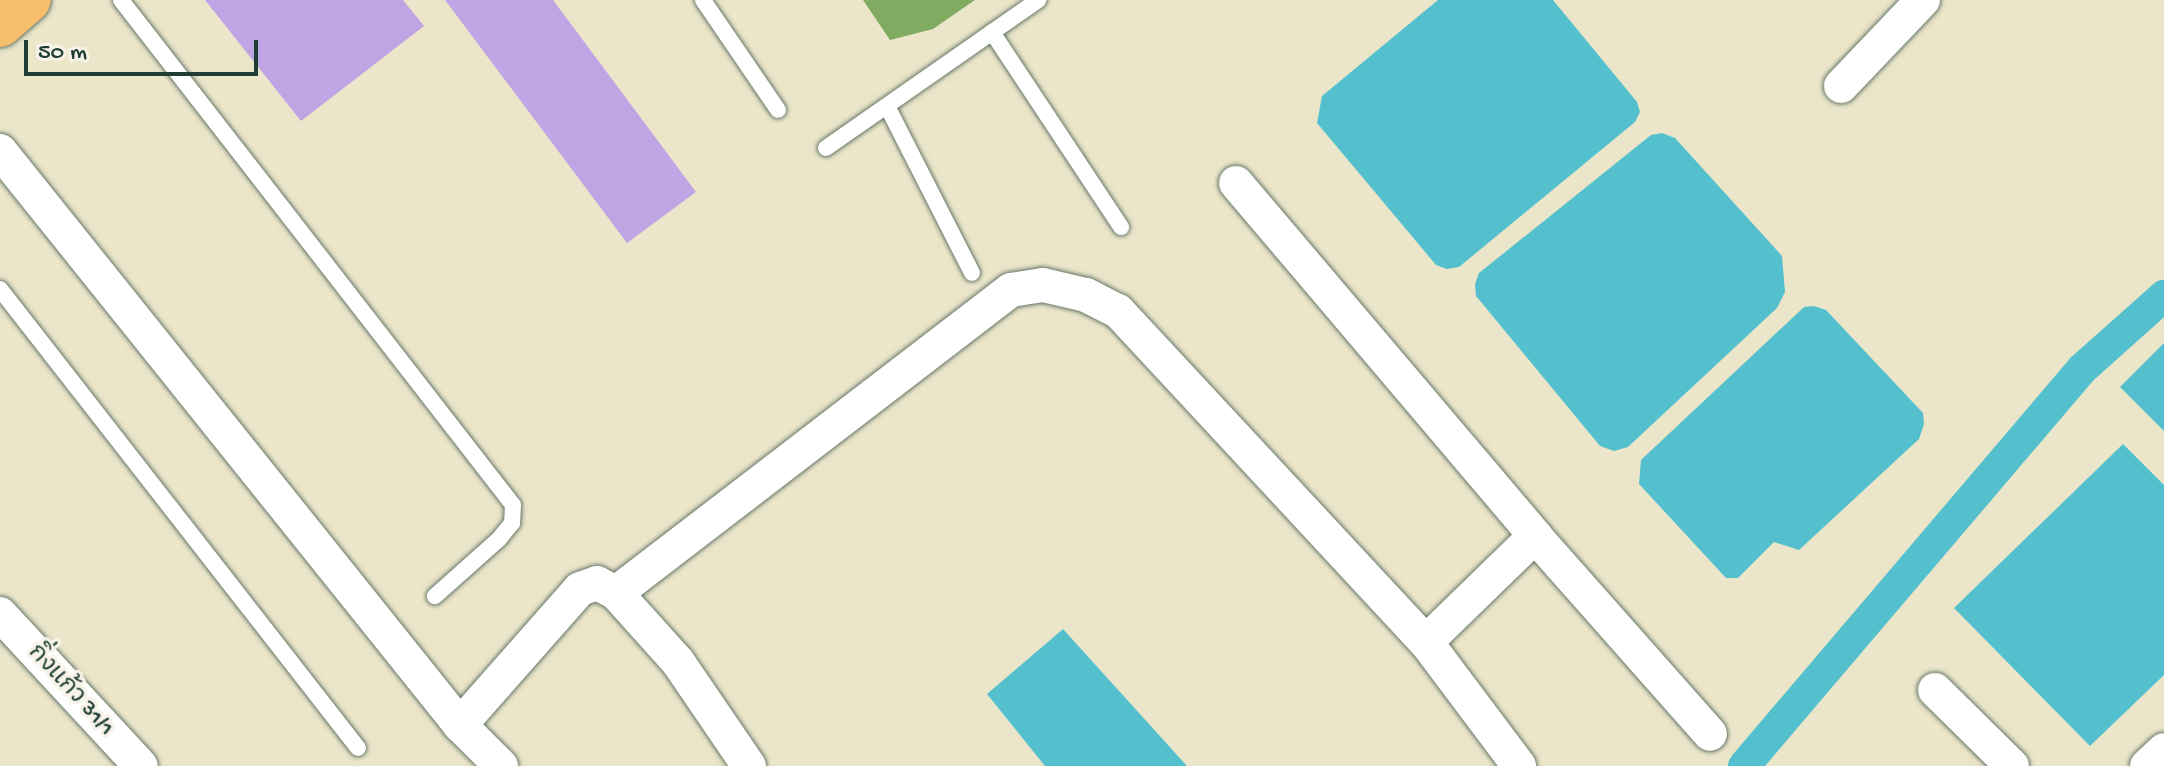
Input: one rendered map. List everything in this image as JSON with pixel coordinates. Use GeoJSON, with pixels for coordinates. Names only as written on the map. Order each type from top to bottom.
{"type":"FeatureCollection","features":[{"type":"Feature","properties":{"kind":"main road"},"geometry":{"type":"LineString","coordinates":[[0,25],[29,0]]}},
{"type":"Feature","properties":{"kind":"street"},"geometry":{"type":"LineString","coordinates":[[0,33],[43,0]]}},
{"type":"Feature","properties":{"kind":"street"},"geometry":{"type":"LineString","coordinates":[[1841,86],[1923,0]]}},
{"type":"Feature","properties":{"kind":"street"},"geometry":{"type":"LineString","coordinates":[[0,151],[460,725],[501,766]]}},
{"type":"Feature","properties":{"kind":"street"},"geometry":{"type":"LineString","coordinates":[[1236,183],[1535,536],[1710,734]]}},
{"type":"Feature","properties":{"kind":"street"},"geometry":{"type":"LineString","coordinates":[[616,593],[1011,290],[1043,285],[1086,295],[1118,311],[1426,642],[1519,766]]}},
{"type":"Feature","properties":{"kind":"street"},"geometry":{"type":"LineString","coordinates":[[1426,642],[1535,536]]}},
{"type":"Feature","properties":{"kind":"street"},"geometry":{"type":"LineString","coordinates":[[460,725],[580,589],[597,583],[616,593],[678,662],[749,766]]}},
{"type":"Feature","properties":{"kind":"street","name":"กิ่งแก้ว 31/1"},"geometry":{"type":"LineString","coordinates":[[0,614],[141,766]]}},
{"type":"Feature","properties":{"kind":"street"},"geometry":{"type":"LineString","coordinates":[[1935,690],[2012,766]]}},
{"type":"Feature","properties":{"kind":"street"},"geometry":{"type":"LineString","coordinates":[[2147,766],[2164,750]]}},
{"type":"Feature","properties":{"kind":"lane"},"geometry":{"type":"LineString","coordinates":[[121,0],[513,505],[512,523],[499,539],[435,596]]}},
{"type":"Feature","properties":{"kind":"lane"},"geometry":{"type":"LineString","coordinates":[[703,0],[778,110]]}},
{"type":"Feature","properties":{"kind":"lane"},"geometry":{"type":"LineString","coordinates":[[826,148],[888,108],[1038,0]]}},
{"type":"Feature","properties":{"kind":"lane"},"geometry":{"type":"LineString","coordinates":[[992,32],[1121,227]]}},
{"type":"Feature","properties":{"kind":"lane"},"geometry":{"type":"LineString","coordinates":[[888,108],[972,273]]}},
{"type":"Feature","properties":{"kind":"lane"},"geometry":{"type":"LineString","coordinates":[[0,289],[358,748]]}},
{"type":"Feature","properties":{"kind":"green space"},"geometry":{"type":"Polygon","coordinates":[[[863,0],[975,0],[933,29],[890,40],[863,0]]]}},
{"type":"Feature","properties":{"kind":"water"},"geometry":{"type":"Polygon","coordinates":[[[1438,0],[1553,0],[1637,102],[1640,112],[1635,122],[1459,267],[1447,269],[1436,265],[1317,123],[1322,96],[1438,0]]]}},
{"type":"Feature","properties":{"kind":"water"},"geometry":{"type":"Polygon","coordinates":[[[1662,133],[1675,138],[1782,256],[1785,292],[1777,308],[1628,447],[1614,451],[1600,446],[1476,296],[1475,284],[1479,273],[1651,135],[1662,133]]]}},
{"type":"Feature","properties":{"kind":"water"},"geometry":{"type":"Polygon","coordinates":[[[1804,307],[1826,310],[1923,413],[1924,424],[1919,439],[1799,550],[1774,542],[1738,578],[1726,578],[1639,484],[1641,460],[1804,307]]]}},
{"type":"Feature","properties":{"kind":"water"},"geometry":{"type":"Polygon","coordinates":[[[2164,343],[2164,431],[2120,387],[2164,343]]]}},
{"type":"Feature","properties":{"kind":"water"},"geometry":{"type":"Polygon","coordinates":[[[2123,444],[2164,485],[2164,675],[2090,746],[1954,608],[2123,444]]]}},
{"type":"Feature","properties":{"kind":"water"},"geometry":{"type":"Polygon","coordinates":[[[1063,629],[1187,766],[1045,766],[987,694],[1063,629]]]}},
{"type":"Feature","properties":{"kind":"building"},"geometry":{"type":"Polygon","coordinates":[[[205,0],[403,0],[424,26],[301,121],[205,0]]]}},
{"type":"Feature","properties":{"kind":"building"},"geometry":{"type":"Polygon","coordinates":[[[445,0],[553,0],[696,192],[627,243],[445,0]]]}},
{"type":"Feature","properties":{"kind":"waterway"},"geometry":{"type":"LineString","coordinates":[[1744,766],[2082,369],[2164,296]]}}]}
